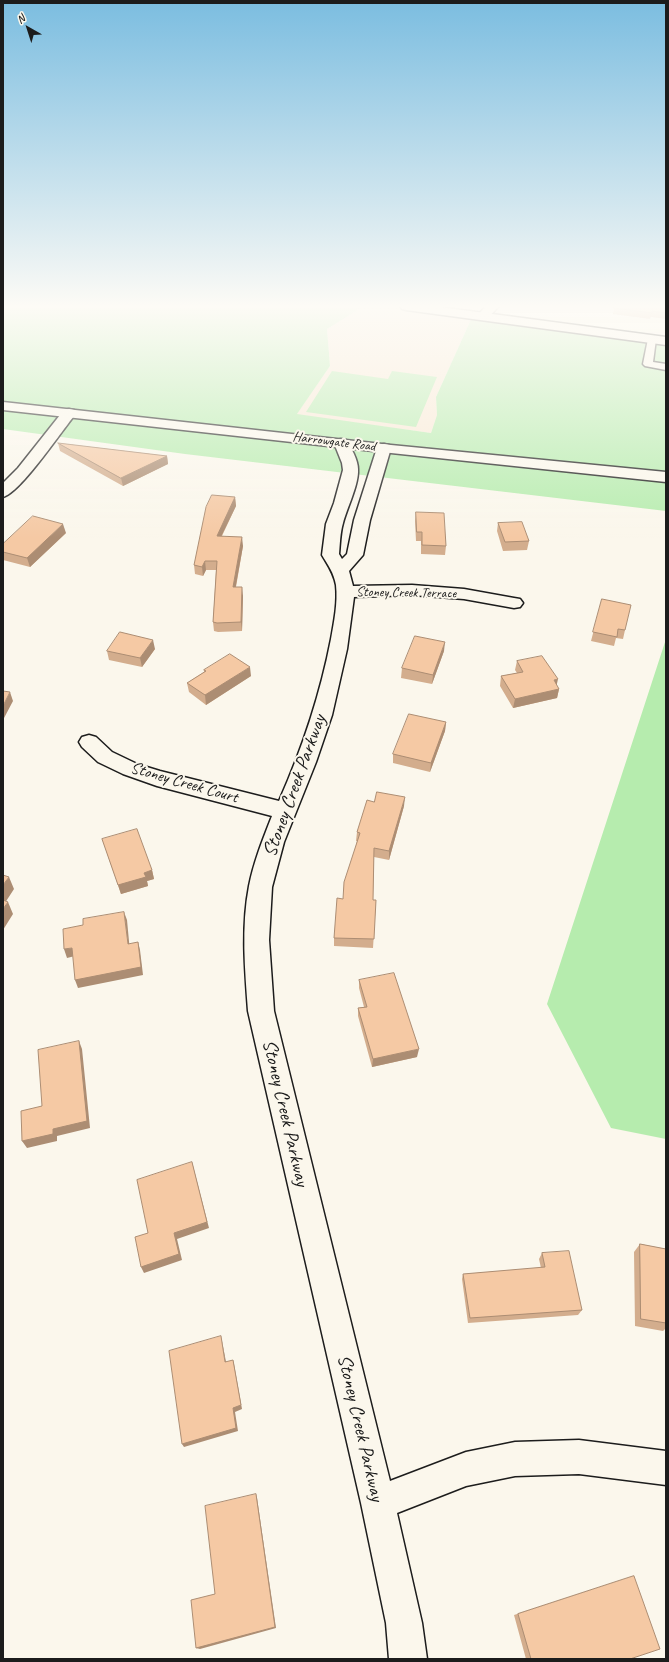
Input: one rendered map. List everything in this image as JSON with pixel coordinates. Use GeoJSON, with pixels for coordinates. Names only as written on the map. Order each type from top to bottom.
{"type":"FeatureCollection","features":[{"type":"Feature","properties":{"kind":"street","name":"Harrowgate Road"},"geometry":{"type":"LineString","coordinates":[[3,406],[666,477]]}},
{"type":"Feature","properties":{"kind":"street"},"geometry":{"type":"LineString","coordinates":[[3,492],[23,471],[69,413]]}},
{"type":"Feature","properties":{"kind":"street"},"geometry":{"type":"LineString","coordinates":[[341,443],[350,463],[351,470],[342,503],[334,524],[330,555],[343,581]]}},
{"type":"Feature","properties":{"kind":"street"},"geometry":{"type":"LineString","coordinates":[[343,581],[355,555],[362,520],[384,448]]}},
{"type":"Feature","properties":{"kind":"street","name":"Stoney Creek Terrace"},"geometry":{"type":"LineString","coordinates":[[343,581],[412,590],[464,594],[514,603]]}},
{"type":"Feature","properties":{"kind":"street","name":"Stoney Creek Parkway"},"geometry":{"type":"LineString","coordinates":[[343,581],[346,600],[337,654],[326,699],[306,761],[276,831],[264,870],[257,913],[256,950],[261,1011],[378,1503],[404,1623],[408,1659]]}},
{"type":"Feature","properties":{"kind":"street","name":"Stoney Creek Court"},"geometry":{"type":"LineString","coordinates":[[89,742],[105,757],[157,778],[285,810]]}},
{"type":"Feature","properties":{"kind":"street"},"geometry":{"type":"LineString","coordinates":[[378,1503],[466,1469],[515,1459],[579,1457],[666,1468]]}},
{"type":"Feature","properties":{"kind":"shaded area"},"geometry":{"type":"Polygon","coordinates":[[[318,384],[442,384],[436,397],[437,415],[431,433],[296,415],[318,384]]]}},
{"type":"Feature","properties":{"kind":"green space"},"geometry":{"type":"Polygon","coordinates":[[[3,384],[318,384],[297,414],[431,433],[437,415],[436,397],[442,384],[666,384],[666,511],[185,454],[3,429],[3,384]]]}},
{"type":"Feature","properties":{"kind":"green space"},"geometry":{"type":"Polygon","coordinates":[[[324,384],[434,384],[416,427],[306,412],[324,384]]]}},
{"type":"Feature","properties":{"kind":"green space"},"geometry":{"type":"Polygon","coordinates":[[[666,639],[666,1139],[611,1128],[547,1004],[666,639]]]}},
{"type":"Feature","properties":{"kind":"building"},"geometry":{"type":"Polygon","coordinates":[[[58,443],[167,456],[121,478],[58,443]]]}},
{"type":"Feature","properties":{"kind":"building"},"geometry":{"type":"Polygon","coordinates":[[[212,495],[235,497],[217,536],[242,537],[233,587],[242,587],[241,622],[213,622],[217,561],[205,561],[202,567],[194,565],[206,507],[212,495]]]}},
{"type":"Feature","properties":{"kind":"building"},"geometry":{"type":"Polygon","coordinates":[[[416,512],[444,513],[446,546],[422,545],[422,532],[417,532],[416,512]]]}},
{"type":"Feature","properties":{"kind":"building"},"geometry":{"type":"Polygon","coordinates":[[[33,516],[63,524],[27,558],[3,552],[3,544],[33,516]]]}},
{"type":"Feature","properties":{"kind":"building"},"geometry":{"type":"Polygon","coordinates":[[[522,522],[529,541],[505,542],[498,523],[522,522]]]}},
{"type":"Feature","properties":{"kind":"building"},"geometry":{"type":"Polygon","coordinates":[[[602,599],[631,605],[625,630],[618,629],[617,637],[593,632],[602,599]]]}},
{"type":"Feature","properties":{"kind":"building"},"geometry":{"type":"Polygon","coordinates":[[[120,632],[153,640],[140,658],[107,651],[120,632]]]}},
{"type":"Feature","properties":{"kind":"building"},"geometry":{"type":"Polygon","coordinates":[[[415,636],[445,642],[433,675],[402,668],[415,636]]]}},
{"type":"Feature","properties":{"kind":"building"},"geometry":{"type":"Polygon","coordinates":[[[230,654],[250,667],[205,695],[187,683],[206,671],[204,670],[230,654]]]}},
{"type":"Feature","properties":{"kind":"building"},"geometry":{"type":"Polygon","coordinates":[[[542,656],[558,679],[554,680],[559,689],[515,699],[501,676],[523,672],[517,661],[542,656]]]}},
{"type":"Feature","properties":{"kind":"building"},"geometry":{"type":"Polygon","coordinates":[[[3,691],[10,692],[3,706],[3,691]]]}},
{"type":"Feature","properties":{"kind":"building"},"geometry":{"type":"Polygon","coordinates":[[[409,714],[446,722],[431,763],[393,754],[409,714]]]}},
{"type":"Feature","properties":{"kind":"building"},"geometry":{"type":"Polygon","coordinates":[[[377,792],[405,797],[389,851],[374,848],[373,900],[376,900],[374,939],[334,938],[337,898],[343,899],[344,882],[360,833],[357,832],[367,800],[374,802],[377,792]]]}},
{"type":"Feature","properties":{"kind":"building"},"geometry":{"type":"Polygon","coordinates":[[[137,829],[152,870],[144,873],[146,877],[118,885],[102,839],[137,829]]]}},
{"type":"Feature","properties":{"kind":"building"},"geometry":{"type":"Polygon","coordinates":[[[3,875],[9,877],[3,885],[3,875]]]}},
{"type":"Feature","properties":{"kind":"building"},"geometry":{"type":"Polygon","coordinates":[[[3,900],[8,902],[3,909],[3,900]]]}},
{"type":"Feature","properties":{"kind":"building"},"geometry":{"type":"Polygon","coordinates":[[[124,912],[128,944],[138,942],[141,967],[75,980],[72,948],[64,949],[63,929],[83,925],[83,919],[124,912]]]}},
{"type":"Feature","properties":{"kind":"building"},"geometry":{"type":"Polygon","coordinates":[[[394,973],[419,1049],[373,1059],[358,1008],[367,1007],[359,980],[394,973]]]}},
{"type":"Feature","properties":{"kind":"building"},"geometry":{"type":"Polygon","coordinates":[[[79,1041],[87,1121],[53,1129],[53,1134],[22,1141],[21,1111],[42,1106],[38,1050],[79,1041]]]}},
{"type":"Feature","properties":{"kind":"building"},"geometry":{"type":"Polygon","coordinates":[[[192,1162],[207,1222],[174,1233],[179,1254],[141,1267],[135,1237],[148,1233],[137,1180],[192,1162]]]}},
{"type":"Feature","properties":{"kind":"building"},"geometry":{"type":"Polygon","coordinates":[[[640,1244],[666,1249],[666,1323],[641,1319],[640,1244]]]}},
{"type":"Feature","properties":{"kind":"building"},"geometry":{"type":"Polygon","coordinates":[[[569,1251],[582,1310],[470,1318],[463,1274],[545,1267],[542,1253],[569,1251]]]}},
{"type":"Feature","properties":{"kind":"building"},"geometry":{"type":"Polygon","coordinates":[[[221,1336],[225,1362],[233,1360],[241,1405],[233,1408],[236,1428],[182,1444],[169,1351],[221,1336]]]}},
{"type":"Feature","properties":{"kind":"building"},"geometry":{"type":"Polygon","coordinates":[[[256,1494],[275,1627],[196,1648],[191,1600],[215,1594],[205,1506],[256,1494]]]}},
{"type":"Feature","properties":{"kind":"building"},"geometry":{"type":"Polygon","coordinates":[[[634,1576],[660,1649],[630,1659],[531,1659],[518,1614],[634,1576]]]}}]}
